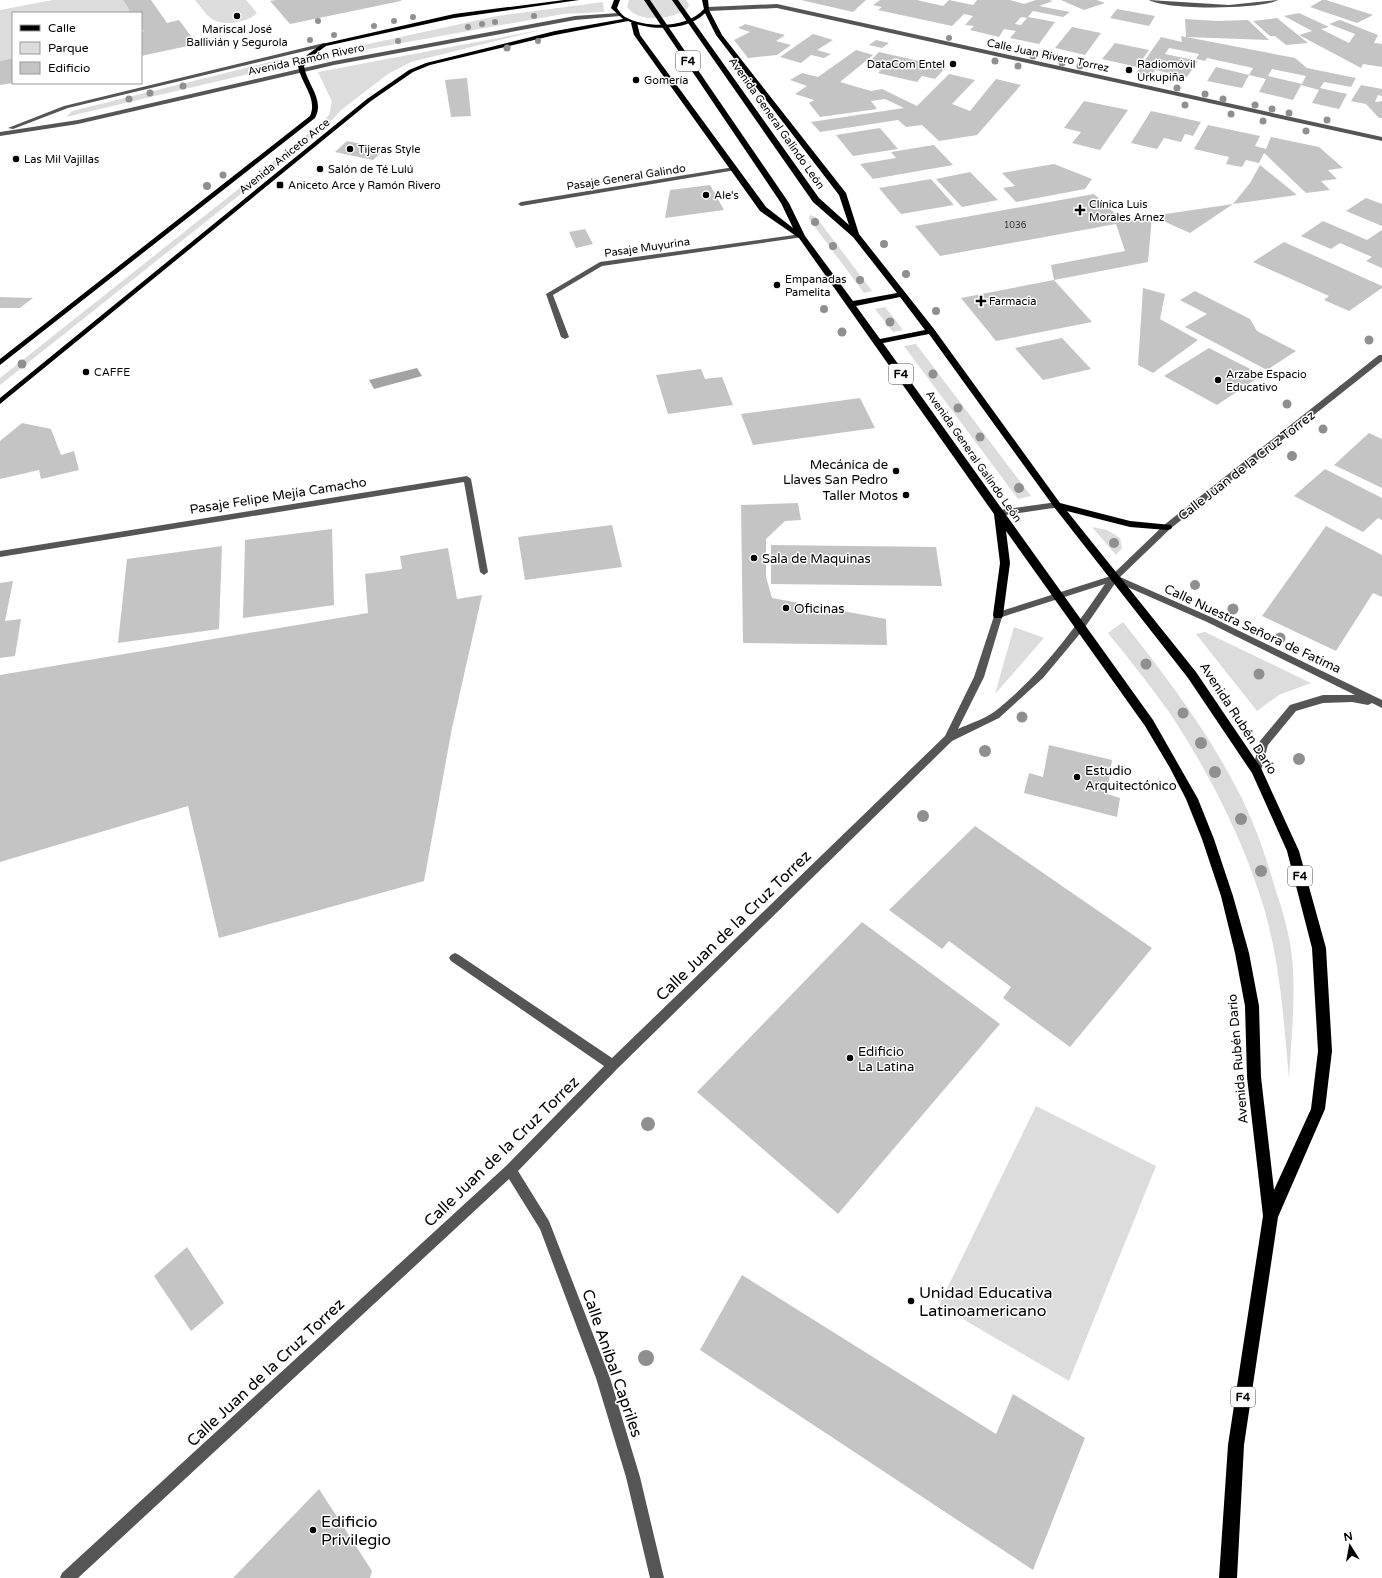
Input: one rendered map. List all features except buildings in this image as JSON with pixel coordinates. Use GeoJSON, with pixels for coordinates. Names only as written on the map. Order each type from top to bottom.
{"type":"FeatureCollection","features":[{"type":"Feature","properties":{"kind":"highway","name":"Avenida General Galindo León"},"geometry":{"type":"LineString","coordinates":[[647,0],[785,203],[800,236],[851,304],[1080,628]]}},
{"type":"Feature","properties":{"kind":"highway","name":"Avenida General Galindo León"},"geometry":{"type":"LineString","coordinates":[[675,0],[816,200],[856,235],[931,331],[1057,505],[1114,578]]}},
{"type":"Feature","properties":{"kind":"highway"},"geometry":{"type":"LineString","coordinates":[[706,12],[719,35],[843,195],[856,235]]}},
{"type":"Feature","properties":{"kind":"highway"},"geometry":{"type":"LineString","coordinates":[[630,22],[637,35],[763,209],[800,236]]}},
{"type":"Feature","properties":{"kind":"highway"},"geometry":{"type":"LineString","coordinates":[[851,304],[902,294]]}},
{"type":"Feature","properties":{"kind":"highway"},"geometry":{"type":"LineString","coordinates":[[878,342],[931,331]]}},
{"type":"Feature","properties":{"kind":"highway"},"geometry":{"type":"LineString","coordinates":[[1057,505],[1130,524],[1167,528]]}},
{"type":"Feature","properties":{"kind":"highway"},"geometry":{"type":"LineString","coordinates":[[998,615],[1005,563],[999,513]]}},
{"type":"Feature","properties":{"kind":"highway","name":"Avenida Rubén Darío"},"geometry":{"type":"LineString","coordinates":[[1114,578],[1192,675],[1257,771],[1293,851],[1318,948],[1326,1051],[1318,1109],[1270,1217]]}},
{"type":"Feature","properties":{"kind":"highway","name":"Avenida Rubén Darío"},"geometry":{"type":"LineString","coordinates":[[1080,628],[1149,723],[1174,764],[1203,826],[1227,896],[1242,954],[1252,1006],[1254,1077],[1270,1217],[1236,1445],[1228,1578]]}},
{"type":"Feature","properties":{"kind":"main road"},"geometry":{"type":"LineString","coordinates":[[454,16],[527,0]]}},
{"type":"Feature","properties":{"kind":"main road","name":"Avenida Ramón Rivero"},"geometry":{"type":"LineString","coordinates":[[324,45],[454,16],[576,0]]}},
{"type":"Feature","properties":{"kind":"main road"},"geometry":{"type":"LineString","coordinates":[[617,0],[614,8],[618,15],[630,22],[645,25],[671,26],[683,23],[706,12],[708,5],[705,0]]}},
{"type":"Feature","properties":{"kind":"main road","name":"Avenida Aniceto Arce"},"geometry":{"type":"LineString","coordinates":[[0,402],[369,100],[410,71],[434,63],[547,35],[630,22]]}},
{"type":"Feature","properties":{"kind":"main road","name":"Avenida Aniceto Arce"},"geometry":{"type":"LineString","coordinates":[[0,363],[305,124],[317,111],[317,102],[303,76],[301,66],[324,45]]}},
{"type":"Feature","properties":{"kind":"street"},"geometry":{"type":"LineString","coordinates":[[1152,0],[1190,5],[1221,6],[1247,5],[1275,0]]}},
{"type":"Feature","properties":{"kind":"street","name":"Calle Juan Rivero Torrez"},"geometry":{"type":"LineString","coordinates":[[706,12],[777,6],[1382,139]]}},
{"type":"Feature","properties":{"kind":"street","name":"Avenida Ramón Rivero"},"geometry":{"type":"LineString","coordinates":[[0,133],[78,122],[342,61],[575,18],[618,15]]}},
{"type":"Feature","properties":{"kind":"street","name":"Avenida Ramón Rivero"},"geometry":{"type":"LineString","coordinates":[[0,133],[66,107],[324,45]]}},
{"type":"Feature","properties":{"kind":"street","name":"Pasaje General Galindo"},"geometry":{"type":"LineString","coordinates":[[521,204],[734,169]]}},
{"type":"Feature","properties":{"kind":"street","name":"Pasaje Muyurina"},"geometry":{"type":"LineString","coordinates":[[565,337],[549,294],[600,264],[800,236]]}},
{"type":"Feature","properties":{"kind":"street","name":"Calle Juan de la Cruz Torrez"},"geometry":{"type":"LineString","coordinates":[[67,1578],[510,1170],[613,1065],[949,738],[996,715],[1040,676],[1080,628],[1114,578],[1167,528],[1382,357]]}},
{"type":"Feature","properties":{"kind":"street","name":"Pasaje Felipe Mejía Camacho"},"geometry":{"type":"LineString","coordinates":[[0,554],[467,479],[484,572]]}},
{"type":"Feature","properties":{"kind":"street"},"geometry":{"type":"LineString","coordinates":[[999,513],[1057,505]]}},
{"type":"Feature","properties":{"kind":"street","name":"Calle Juan de la Cruz Torrez"},"geometry":{"type":"LineString","coordinates":[[949,738],[979,677],[998,615],[1114,578]]}},
{"type":"Feature","properties":{"kind":"street","name":"Calle Nuestra Señora de Fatima"},"geometry":{"type":"LineString","coordinates":[[1114,578],[1210,620],[1381,704]]}},
{"type":"Feature","properties":{"kind":"street","name":"Calle Nuestra Señora de Fatima"},"geometry":{"type":"LineString","coordinates":[[1257,771],[1263,744],[1293,708],[1323,699],[1352,698],[1381,704]]}},
{"type":"Feature","properties":{"kind":"street"},"geometry":{"type":"LineString","coordinates":[[455,958],[613,1065]]}},
{"type":"Feature","properties":{"kind":"street","name":"Calle Aníbal Capriles"},"geometry":{"type":"LineString","coordinates":[[510,1170],[544,1224],[603,1378],[633,1477],[656,1578]]}},
{"type":"Feature","properties":{"kind":"green space"},"geometry":{"type":"Polygon","coordinates":[[[53,0],[123,0],[130,12],[12,12],[12,58],[0,61],[0,10],[53,0]]]}},
{"type":"Feature","properties":{"kind":"green space"},"geometry":{"type":"Polygon","coordinates":[[[195,0],[246,0],[257,13],[242,21],[223,23],[212,19],[205,13],[195,0]]]}},
{"type":"Feature","properties":{"kind":"green space"},"geometry":{"type":"Polygon","coordinates":[[[629,0],[686,0],[689,5],[687,9],[673,15],[647,18],[639,16],[627,7],[629,0]]]}},
{"type":"Feature","properties":{"kind":"green space"},"geometry":{"type":"Polygon","coordinates":[[[603,2],[604,12],[563,14],[336,55],[350,48],[497,16],[603,2]]]}},
{"type":"Feature","properties":{"kind":"green space"},"geometry":{"type":"Polygon","coordinates":[[[545,29],[411,62],[388,74],[341,110],[332,120],[271,170],[0,385],[0,378],[319,125],[329,115],[332,102],[318,72],[545,29]]]}},
{"type":"Feature","properties":{"kind":"green space"},"geometry":{"type":"Polygon","coordinates":[[[282,59],[278,67],[66,117],[72,111],[282,59]]]}},
{"type":"Feature","properties":{"kind":"green space"},"geometry":{"type":"Polygon","coordinates":[[[810,215],[816,217],[872,291],[864,293],[809,219],[810,215]]]}},
{"type":"Feature","properties":{"kind":"green space"},"geometry":{"type":"Polygon","coordinates":[[[885,307],[903,330],[893,332],[875,309],[885,307]]]}},
{"type":"Feature","properties":{"kind":"green space"},"geometry":{"type":"Polygon","coordinates":[[[916,344],[1031,496],[1018,499],[904,346],[916,344]]]}},
{"type":"Feature","properties":{"kind":"green space"},"geometry":{"type":"Polygon","coordinates":[[[1092,527],[1107,530],[1120,538],[1122,548],[1116,555],[1092,527]]]}},
{"type":"Feature","properties":{"kind":"green space"},"geometry":{"type":"Polygon","coordinates":[[[1123,622],[1169,682],[1212,745],[1243,800],[1258,836],[1284,916],[1292,959],[1293,1011],[1289,1079],[1278,971],[1264,908],[1256,882],[1224,807],[1198,758],[1162,702],[1108,633],[1123,622]]]}},
{"type":"Feature","properties":{"kind":"green space"},"geometry":{"type":"Polygon","coordinates":[[[1014,627],[1044,638],[995,694],[1014,627]]]}},
{"type":"Feature","properties":{"kind":"green space"},"geometry":{"type":"Polygon","coordinates":[[[1205,632],[1311,683],[1279,695],[1257,711],[1196,634],[1205,632]]]}},
{"type":"Feature","properties":{"kind":"green space"},"geometry":{"type":"Polygon","coordinates":[[[1036,1106],[1156,1166],[1069,1381],[939,1305],[1036,1106]]]}},
{"type":"Feature","properties":{"kind":"shaded area"},"geometry":{"type":"Polygon","coordinates":[[[417,368],[422,376],[374,389],[369,380],[417,368]]]}},
{"type":"Feature","properties":{"kind":"place","name":"Mariscal José Ballivián y Segurola"},"geometry":{"type":"Point","coordinates":[237,16]}},
{"type":"Feature","properties":{"kind":"place","name":"DataCom Entel"},"geometry":{"type":"Point","coordinates":[953,64]}},
{"type":"Feature","properties":{"kind":"place","name":"Radiomóvil Urkupiña"},"geometry":{"type":"Point","coordinates":[1129,70]}},
{"type":"Feature","properties":{"kind":"place","name":"Gomería"},"geometry":{"type":"Point","coordinates":[636,80]}},
{"type":"Feature","properties":{"kind":"place","name":"Tijeras Style"},"geometry":{"type":"Point","coordinates":[350,149]}},
{"type":"Feature","properties":{"kind":"place","name":"Las Mil Vajillas"},"geometry":{"type":"Point","coordinates":[16,159]}},
{"type":"Feature","properties":{"kind":"place","name":"Salón de Té Lulú"},"geometry":{"type":"Point","coordinates":[320,169]}},
{"type":"Feature","properties":{"kind":"place","name":"Aniceto Arce y Ramón Rivero"},"geometry":{"type":"Point","coordinates":[280,185]}},
{"type":"Feature","properties":{"kind":"place","name":"Ale's"},"geometry":{"type":"Point","coordinates":[706,195]}},
{"type":"Feature","properties":{"kind":"place","name":"Clínica Luis Morales Arnez"},"geometry":{"type":"Point","coordinates":[1080,210]}},
{"type":"Feature","properties":{"kind":"place","name":"Empanadas Pamelita"},"geometry":{"type":"Point","coordinates":[777,285]}},
{"type":"Feature","properties":{"kind":"place","name":"Farmacia"},"geometry":{"type":"Point","coordinates":[981,301]}},
{"type":"Feature","properties":{"kind":"place","name":"CAFFE"},"geometry":{"type":"Point","coordinates":[86,372]}},
{"type":"Feature","properties":{"kind":"place","name":"Arzabe Espacio Educativo"},"geometry":{"type":"Point","coordinates":[1218,380]}},
{"type":"Feature","properties":{"kind":"place","name":"Mecánica de Llaves San Pedro"},"geometry":{"type":"Point","coordinates":[896,471]}},
{"type":"Feature","properties":{"kind":"place","name":"Taller Motos"},"geometry":{"type":"Point","coordinates":[906,495]}},
{"type":"Feature","properties":{"kind":"place","name":"Sala de Maquinas"},"geometry":{"type":"Point","coordinates":[754,558]}},
{"type":"Feature","properties":{"kind":"place","name":"Oficinas"},"geometry":{"type":"Point","coordinates":[786,608]}},
{"type":"Feature","properties":{"kind":"place","name":"Estudio Arquitectónico"},"geometry":{"type":"Point","coordinates":[1077,777]}},
{"type":"Feature","properties":{"kind":"place","name":"Edificio La Latina"},"geometry":{"type":"Point","coordinates":[850,1058]}},
{"type":"Feature","properties":{"kind":"place","name":"Unidad Educativa Latinoamericano"},"geometry":{"type":"Point","coordinates":[911,1301]}},
{"type":"Feature","properties":{"kind":"place","name":"Edificio Privilegio"},"geometry":{"type":"Point","coordinates":[313,1530]}}]}
